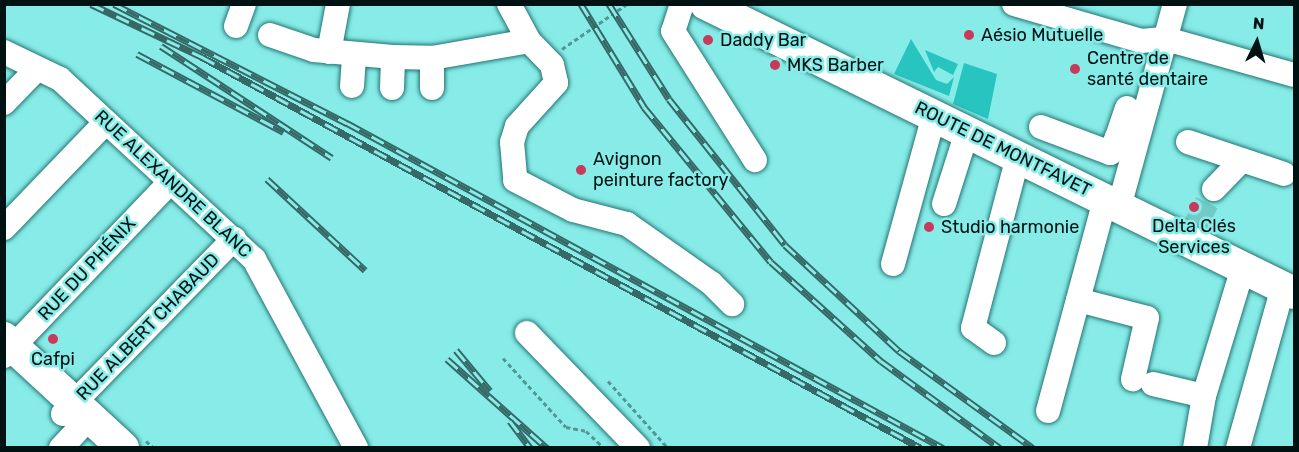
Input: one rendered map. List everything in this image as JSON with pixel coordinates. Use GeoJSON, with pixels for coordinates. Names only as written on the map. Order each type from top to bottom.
{"type":"FeatureCollection","features":[{"type":"Feature","properties":{"kind":"main road","name":"ROUTE DE MONTFAVET"},"geometry":{"type":"LineString","coordinates":[[702,5],[1112,203],[1193,233],[1243,268],[1289,290]]}},
{"type":"Feature","properties":{"kind":"main road"},"geometry":{"type":"LineString","coordinates":[[7,350],[77,424],[123,447]]}},
{"type":"Feature","properties":{"kind":"street"},"geometry":{"type":"LineString","coordinates":[[318,57],[338,4]]}},
{"type":"Feature","properties":{"kind":"street"},"geometry":{"type":"LineString","coordinates":[[509,4],[529,41],[548,58],[556,83],[517,126],[512,142],[515,180],[573,210],[627,224],[711,283],[732,304]]}},
{"type":"Feature","properties":{"kind":"street"},"geometry":{"type":"LineString","coordinates":[[1014,4],[1141,41],[1166,39],[1294,75]]}},
{"type":"Feature","properties":{"kind":"street"},"geometry":{"type":"LineString","coordinates":[[1048,411],[1078,300],[1112,203],[1127,141],[1166,39],[1175,4]]}},
{"type":"Feature","properties":{"kind":"street"},"geometry":{"type":"LineString","coordinates":[[702,5],[673,31],[755,159]]}},
{"type":"Feature","properties":{"kind":"street"},"geometry":{"type":"LineString","coordinates":[[270,35],[318,57],[354,55],[432,58],[529,41]]}},
{"type":"Feature","properties":{"kind":"street","name":"RUE ALEXANDRE BLANC"},"geometry":{"type":"LineString","coordinates":[[4,52],[60,79],[254,259],[356,447]]}},
{"type":"Feature","properties":{"kind":"street"},"geometry":{"type":"LineString","coordinates":[[352,86],[354,55]]}},
{"type":"Feature","properties":{"kind":"street"},"geometry":{"type":"LineString","coordinates":[[392,88],[393,57]]}},
{"type":"Feature","properties":{"kind":"street"},"geometry":{"type":"LineString","coordinates":[[432,58],[432,88]]}},
{"type":"Feature","properties":{"kind":"street"},"geometry":{"type":"LineString","coordinates":[[4,104],[37,69]]}},
{"type":"Feature","properties":{"kind":"street"},"geometry":{"type":"LineString","coordinates":[[1127,108],[1127,141]]}},
{"type":"Feature","properties":{"kind":"street"},"geometry":{"type":"LineString","coordinates":[[893,264],[934,116]]}},
{"type":"Feature","properties":{"kind":"street"},"geometry":{"type":"LineString","coordinates":[[4,228],[106,122]]}},
{"type":"Feature","properties":{"kind":"street"},"geometry":{"type":"LineString","coordinates":[[1041,127],[1110,153],[1127,141]]}},
{"type":"Feature","properties":{"kind":"street"},"geometry":{"type":"LineString","coordinates":[[944,204],[967,132]]}},
{"type":"Feature","properties":{"kind":"street"},"geometry":{"type":"LineString","coordinates":[[1188,142],[1284,174]]}},
{"type":"Feature","properties":{"kind":"street"},"geometry":{"type":"LineString","coordinates":[[994,343],[973,328],[1018,157]]}},
{"type":"Feature","properties":{"kind":"street"},"geometry":{"type":"LineString","coordinates":[[1214,189],[1242,160]]}},
{"type":"Feature","properties":{"kind":"street","name":"RUE DU PHÉNIX"},"geometry":{"type":"LineString","coordinates":[[7,350],[170,182]]}},
{"type":"Feature","properties":{"kind":"street","name":"RUE ALBERT CHABAUD"},"geometry":{"type":"LineString","coordinates":[[77,424],[234,239]]}},
{"type":"Feature","properties":{"kind":"street"},"geometry":{"type":"LineString","coordinates":[[1195,447],[1204,396],[1243,268]]}},
{"type":"Feature","properties":{"kind":"street"},"geometry":{"type":"LineString","coordinates":[[1238,447],[1289,290]]}},
{"type":"Feature","properties":{"kind":"street"},"geometry":{"type":"LineString","coordinates":[[1078,300],[1146,318],[1143,382],[1204,396]]}},
{"type":"Feature","properties":{"kind":"street"},"geometry":{"type":"LineString","coordinates":[[527,333],[638,447]]}},
{"type":"Feature","properties":{"kind":"street"},"geometry":{"type":"LineString","coordinates":[[77,424],[111,447]]}},
{"type":"Feature","properties":{"kind":"path"},"geometry":{"type":"LineString","coordinates":[[548,58],[627,4]]}},
{"type":"Feature","properties":{"kind":"path"},"geometry":{"type":"LineString","coordinates":[[503,357],[566,427],[586,431],[604,447]]}},
{"type":"Feature","properties":{"kind":"path"},"geometry":{"type":"LineString","coordinates":[[608,381],[668,447]]}},
{"type":"Feature","properties":{"kind":"shaded area"},"geometry":{"type":"Polygon","coordinates":[[[911,39],[936,80],[947,84],[954,77],[949,96],[894,74],[911,39]]]}},
{"type":"Feature","properties":{"kind":"shaded area"},"geometry":{"type":"Polygon","coordinates":[[[925,50],[958,64],[953,75],[938,67],[934,72],[925,50]]]}},
{"type":"Feature","properties":{"kind":"shaded area"},"geometry":{"type":"Polygon","coordinates":[[[964,63],[997,74],[988,119],[953,104],[964,63]]]}},
{"type":"Feature","properties":{"kind":"tunnel"},"geometry":{"type":"LineString","coordinates":[[1196,224],[1214,189]]}},
{"type":"Feature","properties":{"kind":"railway"},"geometry":{"type":"LineString","coordinates":[[91,4],[202,57],[921,448]]}},
{"type":"Feature","properties":{"kind":"railway"},"geometry":{"type":"LineString","coordinates":[[114,4],[347,123],[943,448]]}},
{"type":"Feature","properties":{"kind":"railway"},"geometry":{"type":"LineString","coordinates":[[581,4],[644,107],[771,262],[881,361],[1000,448]]}},
{"type":"Feature","properties":{"kind":"railway"},"geometry":{"type":"LineString","coordinates":[[609,4],[669,99],[785,245],[899,351],[1033,448]]}},
{"type":"Feature","properties":{"kind":"railway"},"geometry":{"type":"LineString","coordinates":[[161,46],[332,158]]}},
{"type":"Feature","properties":{"kind":"railway"},"geometry":{"type":"LineString","coordinates":[[137,54],[284,132]]}},
{"type":"Feature","properties":{"kind":"railway"},"geometry":{"type":"LineString","coordinates":[[267,179],[365,270]]}},
{"type":"Feature","properties":{"kind":"railway"},"geometry":{"type":"LineString","coordinates":[[456,350],[490,391]]}},
{"type":"Feature","properties":{"kind":"railway"},"geometry":{"type":"LineString","coordinates":[[447,359],[547,448]]}},
{"type":"Feature","properties":{"kind":"railway"},"geometry":{"type":"LineString","coordinates":[[510,421],[530,448]]}},
{"type":"Feature","properties":{"kind":"place","name":"Aésio Mutuelle"},"geometry":{"type":"Point","coordinates":[969,35]}},
{"type":"Feature","properties":{"kind":"place","name":"Daddy Bar"},"geometry":{"type":"Point","coordinates":[708,40]}},
{"type":"Feature","properties":{"kind":"place","name":"MKS Barber"},"geometry":{"type":"Point","coordinates":[775,65]}},
{"type":"Feature","properties":{"kind":"place","name":"Centre de santé dentaire"},"geometry":{"type":"Point","coordinates":[1075,69]}},
{"type":"Feature","properties":{"kind":"place","name":"Avignon peinture factory"},"geometry":{"type":"Point","coordinates":[581,170]}},
{"type":"Feature","properties":{"kind":"place","name":"Delta Clés Services"},"geometry":{"type":"Point","coordinates":[1194,207]}},
{"type":"Feature","properties":{"kind":"place","name":"Studio harmonie"},"geometry":{"type":"Point","coordinates":[929,227]}},
{"type":"Feature","properties":{"kind":"place","name":"Cafpi"},"geometry":{"type":"Point","coordinates":[53,339]}}]}
